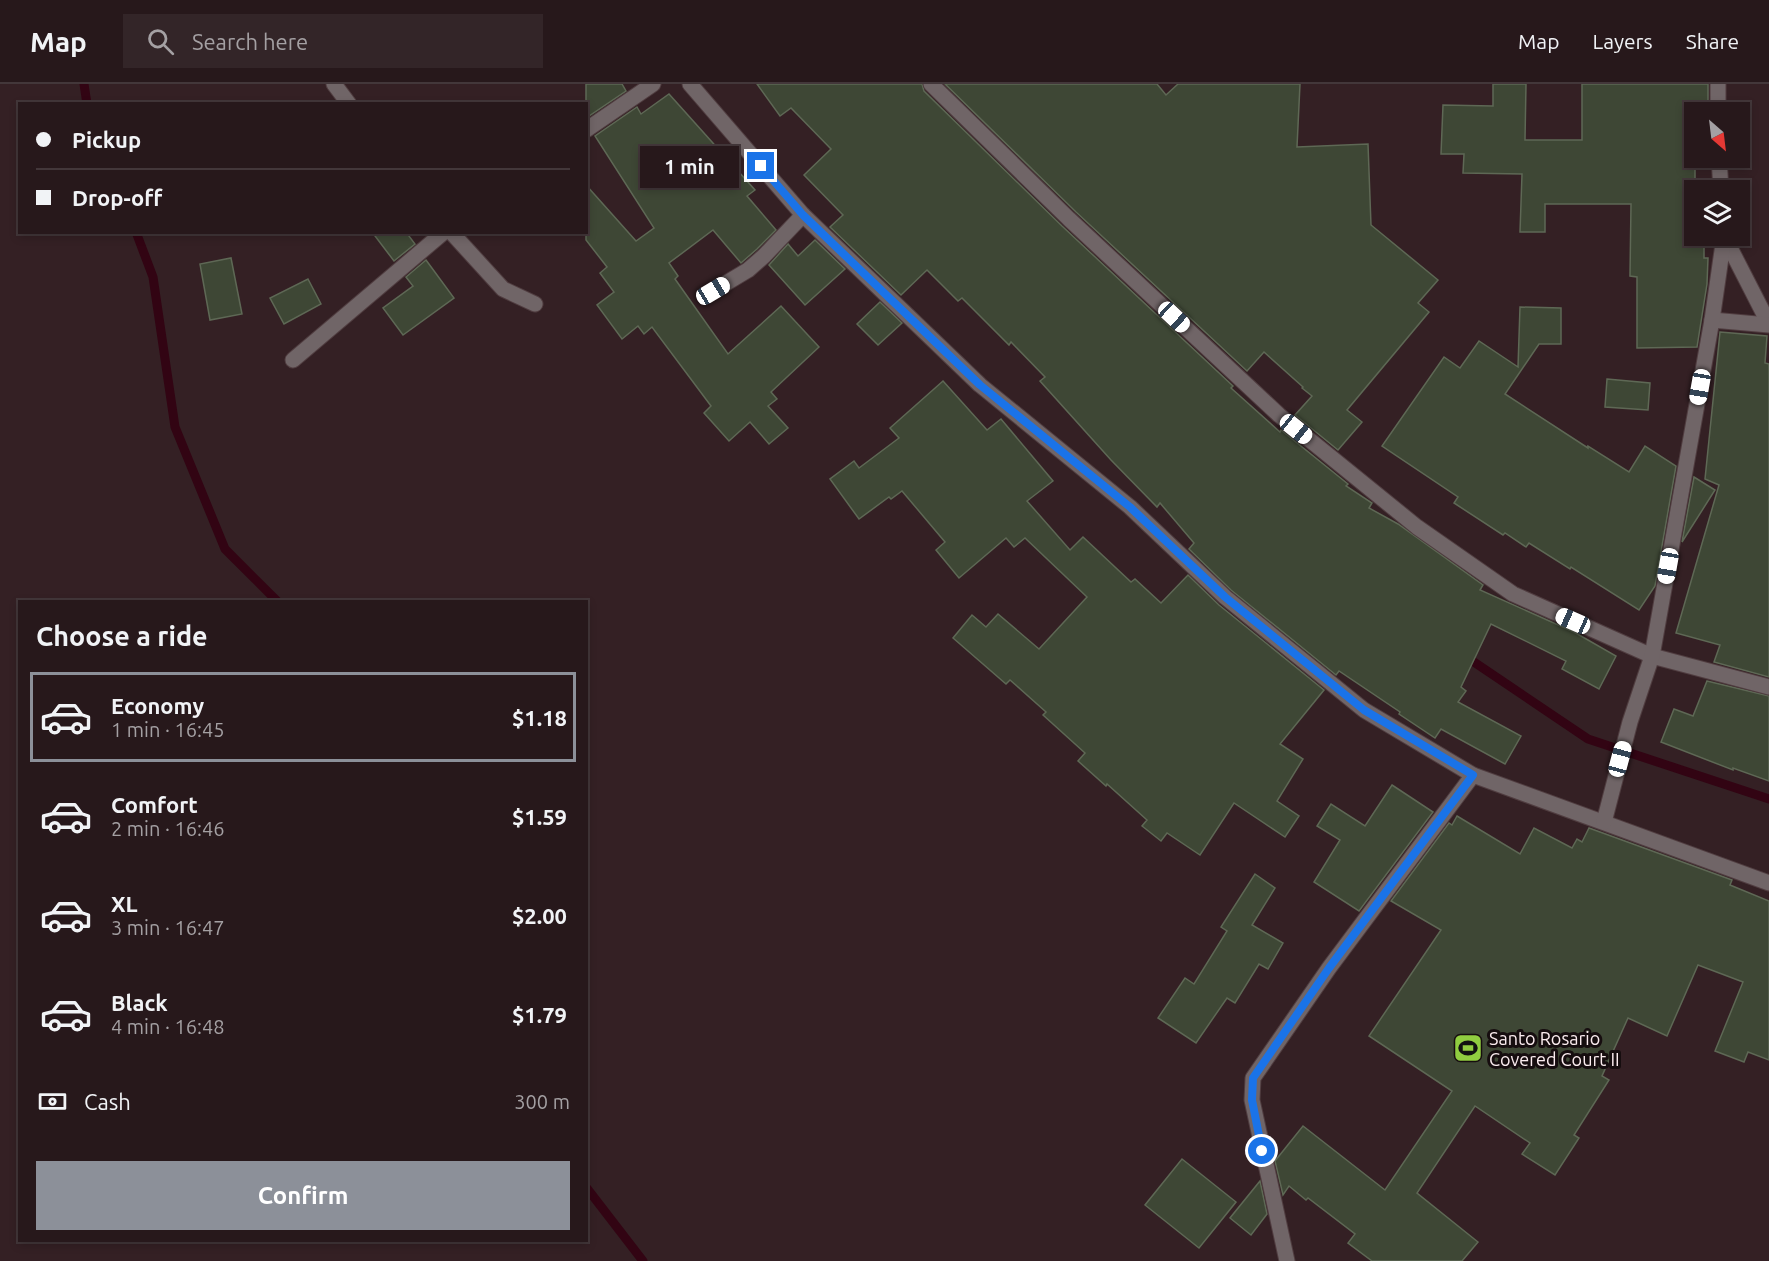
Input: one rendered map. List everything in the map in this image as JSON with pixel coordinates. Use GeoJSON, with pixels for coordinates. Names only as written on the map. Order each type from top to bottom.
{"type":"FeatureCollection","features":[{"type":"Feature","properties":{"kind":"street"},"geometry":{"type":"LineString","coordinates":[[334,84],[348,102]]}},
{"type":"Feature","properties":{"kind":"street"},"geometry":{"type":"LineString","coordinates":[[588,129],[653,84]]}},
{"type":"Feature","properties":{"kind":"street"},"geometry":{"type":"LineString","coordinates":[[690,84],[803,215],[980,385],[1130,507],[1225,597],[1364,710],[1473,775],[1769,884]]}},
{"type":"Feature","properties":{"kind":"street"},"geometry":{"type":"LineString","coordinates":[[931,84],[1069,219],[1279,415],[1417,527],[1513,594],[1652,656],[1769,687]]}},
{"type":"Feature","properties":{"kind":"street"},"geometry":{"type":"LineString","coordinates":[[1718,84],[1718,102]]}},
{"type":"Feature","properties":{"kind":"street"},"geometry":{"type":"LineString","coordinates":[[713,291],[748,270],[803,215]]}},
{"type":"Feature","properties":{"kind":"street"},"geometry":{"type":"LineString","coordinates":[[293,360],[442,234]]}},
{"type":"Feature","properties":{"kind":"street"},"geometry":{"type":"LineString","coordinates":[[453,234],[503,289],[535,304]]}},
{"type":"Feature","properties":{"kind":"street"},"geometry":{"type":"LineString","coordinates":[[1604,822],[1609,795],[1630,722],[1652,656],[1712,320],[1723,246]]}},
{"type":"Feature","properties":{"kind":"street"},"geometry":{"type":"LineString","coordinates":[[1729,246],[1769,324]]}},
{"type":"Feature","properties":{"kind":"street"},"geometry":{"type":"LineString","coordinates":[[1712,320],[1769,324]]}},
{"type":"Feature","properties":{"kind":"street"},"geometry":{"type":"LineString","coordinates":[[1287,1261],[1252,1100],[1253,1078],[1329,968],[1473,775]]}},
{"type":"Feature","properties":{"kind":"building"},"geometry":{"type":"Polygon","coordinates":[[[586,84],[622,84],[626,91],[588,117],[588,102],[586,102],[586,84]]]}},
{"type":"Feature","properties":{"kind":"building"},"geometry":{"type":"Polygon","coordinates":[[[757,84],[922,84],[924,91],[1062,226],[1233,386],[1231,388],[1280,432],[1281,430],[1348,484],[1346,486],[1372,503],[1369,508],[1398,524],[1483,585],[1480,590],[1574,632],[1616,656],[1599,689],[1562,669],[1566,661],[1491,624],[1461,687],[1466,691],[1458,702],[1521,736],[1505,764],[1441,729],[1435,738],[1339,671],[1336,675],[1231,590],[1189,549],[1194,543],[1160,503],[1157,507],[1111,460],[1040,381],[1045,377],[1011,342],[1009,345],[962,298],[958,301],[927,270],[901,295],[830,227],[843,215],[804,175],[831,149],[791,108],[780,116],[757,84]]]}},
{"type":"Feature","properties":{"kind":"building"},"geometry":{"type":"Polygon","coordinates":[[[945,84],[1157,84],[1166,95],[1178,84],[1300,84],[1297,147],[1368,144],[1371,225],[1438,280],[1418,303],[1429,312],[1347,410],[1362,422],[1338,450],[1295,415],[1312,396],[1303,387],[1264,352],[1247,371],[1076,212],[945,84]]]}},
{"type":"Feature","properties":{"kind":"building"},"geometry":{"type":"Polygon","coordinates":[[[1493,84],[1526,84],[1525,140],[1582,140],[1582,84],[1708,84],[1708,102],[1684,102],[1684,168],[1695,168],[1695,180],[1684,180],[1684,246],[1704,246],[1704,258],[1708,258],[1707,284],[1697,347],[1637,348],[1637,277],[1630,276],[1631,204],[1545,204],[1545,232],[1520,232],[1522,174],[1463,173],[1464,154],[1441,154],[1443,105],[1493,106],[1493,84]]]}},
{"type":"Feature","properties":{"kind":"building"},"geometry":{"type":"Polygon","coordinates":[[[669,94],[755,190],[747,196],[776,230],[741,263],[713,230],[669,263],[678,276],[675,279],[728,354],[781,306],[819,347],[771,392],[777,399],[768,406],[788,428],[769,444],[750,422],[729,441],[704,413],[711,406],[652,327],[644,334],[638,326],[622,339],[597,305],[614,292],[600,273],[607,267],[586,240],[588,187],[636,241],[654,228],[595,136],[637,107],[641,114],[669,94]]]}},
{"type":"Feature","properties":{"kind":"building"},"geometry":{"type":"Polygon","coordinates":[[[374,234],[408,234],[415,244],[394,261],[374,234]]]}},
{"type":"Feature","properties":{"kind":"building"},"geometry":{"type":"Polygon","coordinates":[[[815,240],[845,269],[805,305],[769,265],[788,244],[798,256],[815,240]]]}},
{"type":"Feature","properties":{"kind":"building"},"geometry":{"type":"Polygon","coordinates":[[[231,258],[242,314],[210,320],[200,264],[231,258]]]}},
{"type":"Feature","properties":{"kind":"building"},"geometry":{"type":"Polygon","coordinates":[[[426,260],[454,298],[403,335],[383,308],[413,286],[406,277],[426,260]]]}},
{"type":"Feature","properties":{"kind":"building"},"geometry":{"type":"Polygon","coordinates":[[[308,279],[321,304],[284,324],[270,298],[308,279]]]}},
{"type":"Feature","properties":{"kind":"building"},"geometry":{"type":"Polygon","coordinates":[[[880,302],[902,323],[878,345],[857,324],[880,302]]]}},
{"type":"Feature","properties":{"kind":"building"},"geometry":{"type":"Polygon","coordinates":[[[1520,307],[1561,308],[1561,344],[1539,344],[1505,394],[1629,472],[1645,446],[1676,466],[1655,586],[1639,610],[1529,543],[1526,547],[1505,533],[1503,535],[1454,503],[1458,497],[1382,446],[1444,357],[1460,368],[1479,341],[1518,367],[1520,307]]]}},
{"type":"Feature","properties":{"kind":"building"},"geometry":{"type":"Polygon","coordinates":[[[1720,332],[1767,336],[1765,363],[1769,364],[1769,677],[1714,662],[1720,645],[1676,633],[1719,485],[1705,479],[1720,332]]]}},
{"type":"Feature","properties":{"kind":"building"},"geometry":{"type":"Polygon","coordinates":[[[1607,379],[1650,383],[1648,410],[1605,407],[1607,379]]]}},
{"type":"Feature","properties":{"kind":"building"},"geometry":{"type":"Polygon","coordinates":[[[943,381],[987,430],[1001,419],[1053,481],[1027,501],[1070,550],[1083,537],[1131,582],[1135,579],[1161,603],[1188,575],[1219,605],[1324,690],[1280,744],[1303,759],[1277,801],[1299,816],[1285,837],[1234,803],[1200,855],[1167,833],[1161,841],[1142,826],[1147,820],[1078,761],[1085,753],[1043,715],[1046,712],[1010,680],[1006,684],[953,638],[972,615],[986,627],[998,614],[1039,649],[1087,597],[1025,538],[1014,547],[1006,538],[959,578],[936,550],[945,542],[902,491],[891,499],[889,497],[859,519],[830,479],[854,461],[859,468],[899,438],[890,428],[943,381]]]}},
{"type":"Feature","properties":{"kind":"building"},"geometry":{"type":"Polygon","coordinates":[[[1694,477],[1715,490],[1682,542],[1694,477]]]}},
{"type":"Feature","properties":{"kind":"building"},"geometry":{"type":"Polygon","coordinates":[[[1707,681],[1769,696],[1769,781],[1733,768],[1733,770],[1661,742],[1674,709],[1693,716],[1707,681]]]}},
{"type":"Feature","properties":{"kind":"building"},"geometry":{"type":"Polygon","coordinates":[[[1392,785],[1433,812],[1359,911],[1314,882],[1340,840],[1317,826],[1331,804],[1365,826],[1392,785]]]}},
{"type":"Feature","properties":{"kind":"building"},"geometry":{"type":"Polygon","coordinates":[[[1457,816],[1520,854],[1534,828],[1572,848],[1577,839],[1582,842],[1589,828],[1732,880],[1730,885],[1769,901],[1769,1060],[1748,1052],[1744,1062],[1715,1051],[1743,982],[1698,965],[1667,1036],[1628,1018],[1602,1076],[1609,1080],[1574,1135],[1579,1138],[1555,1175],[1522,1154],[1530,1143],[1475,1106],[1417,1193],[1478,1242],[1462,1261],[1372,1261],[1348,1243],[1355,1234],[1308,1198],[1306,1200],[1289,1186],[1283,1195],[1275,1161],[1303,1126],[1385,1190],[1452,1091],[1369,1036],[1441,930],[1391,901],[1449,823],[1452,825],[1457,816]]]}},
{"type":"Feature","properties":{"kind":"building"},"geometry":{"type":"Polygon","coordinates":[[[1255,874],[1275,888],[1252,925],[1283,943],[1268,969],[1259,964],[1235,1003],[1227,998],[1196,1043],[1158,1018],[1185,978],[1194,984],[1227,931],[1221,927],[1255,874]]]}},
{"type":"Feature","properties":{"kind":"building"},"geometry":{"type":"Polygon","coordinates":[[[1182,1159],[1236,1202],[1199,1248],[1145,1205],[1182,1159]]]}},
{"type":"Feature","properties":{"kind":"building"},"geometry":{"type":"Polygon","coordinates":[[[1260,1181],[1267,1214],[1251,1235],[1230,1218],[1260,1181]]]}},
{"type":"Feature","properties":{"kind":"waterway"},"geometry":{"type":"LineString","coordinates":[[84,84],[87,102]]}},
{"type":"Feature","properties":{"kind":"waterway"},"geometry":{"type":"LineString","coordinates":[[137,234],[153,277],[175,427],[225,549],[276,600]]}},
{"type":"Feature","properties":{"kind":"waterway"},"geometry":{"type":"LineString","coordinates":[[1465,656],[1588,739],[1769,799]]}},
{"type":"Feature","properties":{"kind":"waterway"},"geometry":{"type":"LineString","coordinates":[[588,1190],[643,1261]]}},
{"type":"Feature","properties":{"kind":"place","name":"Santo Rosario Covered Court II"},"geometry":{"type":"Point","coordinates":[1468,1048]}},
{"type":"Feature","properties":{"kind":"route"},"geometry":{"type":"LineString","coordinates":[[761,166],[803,215],[980,385],[1130,507],[1225,597],[1364,710],[1473,775],[1329,968],[1253,1078],[1252,1100],[1262,1151]]}}]}
